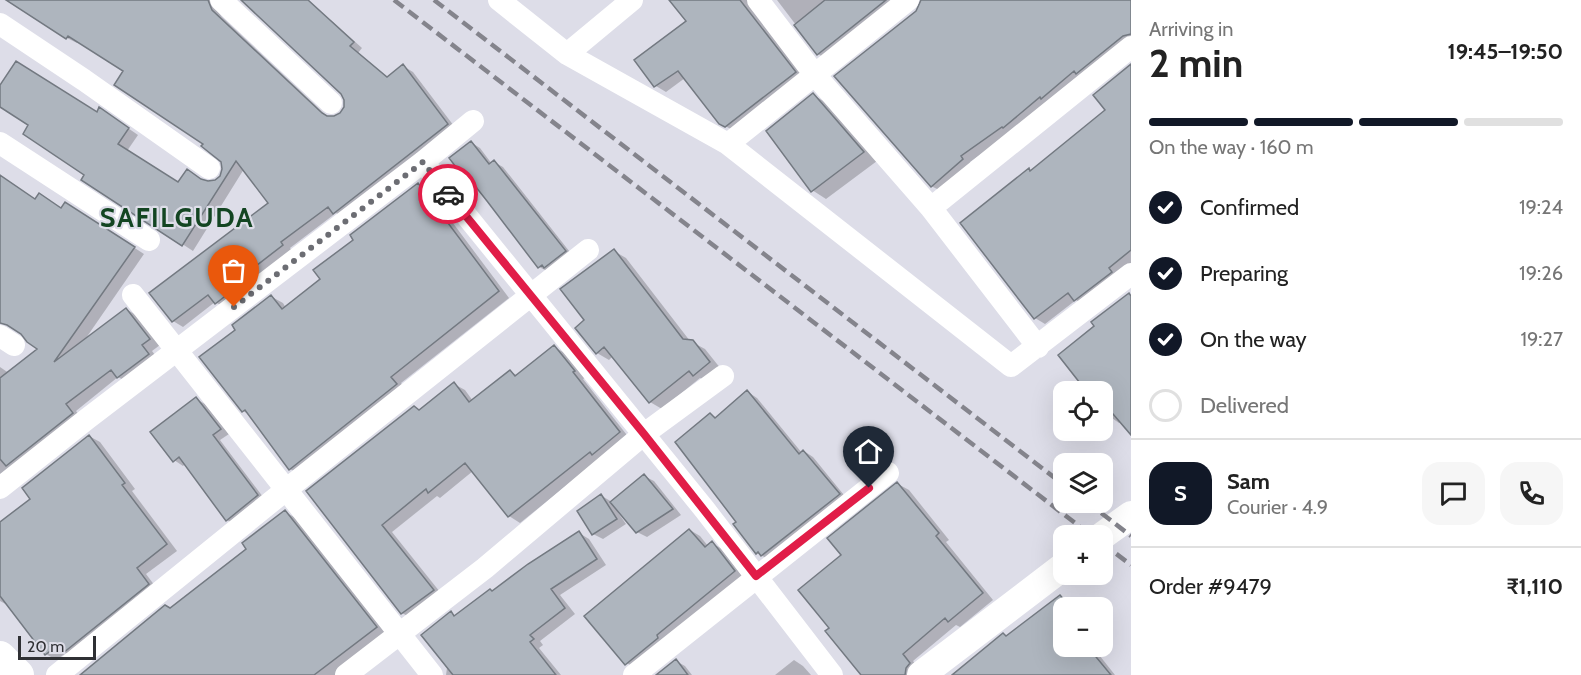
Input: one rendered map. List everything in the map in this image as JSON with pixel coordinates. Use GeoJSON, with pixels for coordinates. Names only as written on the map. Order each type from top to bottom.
{"type":"FeatureCollection","features":[{"type":"Feature","properties":{"kind":"main road"},"geometry":{"type":"LineString","coordinates":[[0,657],[18,675]]}},
{"type":"Feature","properties":{"kind":"street"},"geometry":{"type":"LineString","coordinates":[[221,0],[331,103]]}},
{"type":"Feature","properties":{"kind":"street"},"geometry":{"type":"LineString","coordinates":[[567,54],[632,0]]}},
{"type":"Feature","properties":{"kind":"street"},"geometry":{"type":"LineString","coordinates":[[758,0],[815,75],[931,208],[1038,347]]}},
{"type":"Feature","properties":{"kind":"street"},"geometry":{"type":"LineString","coordinates":[[728,144],[908,0]]}},
{"type":"Feature","properties":{"kind":"street"},"geometry":{"type":"LineString","coordinates":[[504,1],[567,54],[728,144],[1011,366],[1131,274]]}},
{"type":"Feature","properties":{"kind":"street"},"geometry":{"type":"LineString","coordinates":[[0,24],[209,168]]}},
{"type":"Feature","properties":{"kind":"street"},"geometry":{"type":"LineString","coordinates":[[931,208],[1131,47]]}},
{"type":"Feature","properties":{"kind":"street"},"geometry":{"type":"LineString","coordinates":[[0,488],[473,121]]}},
{"type":"Feature","properties":{"kind":"street"},"geometry":{"type":"LineString","coordinates":[[0,143],[149,240]]}},
{"type":"Feature","properties":{"kind":"street"},"geometry":{"type":"LineString","coordinates":[[423,162],[644,434],[832,675]]}},
{"type":"Feature","properties":{"kind":"street"},"geometry":{"type":"LineString","coordinates":[[57,675],[588,250]]}},
{"type":"Feature","properties":{"kind":"street"},"geometry":{"type":"LineString","coordinates":[[133,296],[178,350],[432,675]]}},
{"type":"Feature","properties":{"kind":"street"},"geometry":{"type":"LineString","coordinates":[[346,675],[485,568],[644,434],[723,376]]}},
{"type":"Feature","properties":{"kind":"street"},"geometry":{"type":"LineString","coordinates":[[634,675],[888,473]]}},
{"type":"Feature","properties":{"kind":"street"},"geometry":{"type":"LineString","coordinates":[[1113,528],[1131,515]]}},
{"type":"Feature","properties":{"kind":"street"},"geometry":{"type":"LineString","coordinates":[[921,675],[1053,574]]}},
{"type":"Feature","properties":{"kind":"building"},"geometry":{"type":"Polygon","coordinates":[[[6,0],[208,0],[212,10],[322,113],[334,116],[344,107],[341,94],[241,0],[308,0],[354,42],[350,46],[387,77],[403,64],[448,124],[333,214],[328,207],[281,242],[283,245],[252,269],[255,273],[215,304],[208,295],[172,322],[149,293],[268,203],[236,161],[182,246],[81,180],[84,175],[23,134],[28,125],[0,107],[0,85],[16,61],[97,112],[99,107],[129,128],[118,144],[178,182],[187,169],[208,181],[220,176],[222,169],[221,162],[201,146],[203,144],[114,85],[123,71],[68,36],[66,39],[6,0]]]}},
{"type":"Feature","properties":{"kind":"building"},"geometry":{"type":"Polygon","coordinates":[[[669,0],[740,0],[796,72],[725,127],[719,124],[678,71],[654,87],[634,60],[686,21],[669,0]]]}},
{"type":"Feature","properties":{"kind":"building"},"geometry":{"type":"Polygon","coordinates":[[[825,0],[886,0],[817,55],[794,25],[825,0]]]}},
{"type":"Feature","properties":{"kind":"building"},"geometry":{"type":"Polygon","coordinates":[[[921,0],[1131,0],[1131,34],[1123,36],[1076,74],[1074,71],[1003,128],[961,156],[963,159],[931,187],[834,76],[916,11],[921,0]]]}},
{"type":"Feature","properties":{"kind":"building"},"geometry":{"type":"Polygon","coordinates":[[[1131,64],[1131,250],[1109,268],[1112,272],[1074,301],[1068,293],[1034,319],[960,223],[1029,168],[1030,171],[1105,110],[1093,95],[1131,64]]]}},
{"type":"Feature","properties":{"kind":"building"},"geometry":{"type":"Polygon","coordinates":[[[813,93],[864,152],[811,192],[766,131],[813,93]]]}},
{"type":"Feature","properties":{"kind":"building"},"geometry":{"type":"Polygon","coordinates":[[[471,141],[489,164],[494,160],[566,251],[544,268],[542,265],[538,268],[468,177],[465,179],[449,158],[471,141]]]}},
{"type":"Feature","properties":{"kind":"building"},"geometry":{"type":"Polygon","coordinates":[[[0,175],[35,199],[39,193],[61,208],[65,202],[135,247],[54,362],[126,308],[150,339],[142,345],[149,354],[117,378],[111,370],[66,404],[73,413],[6,466],[0,459],[0,378],[37,349],[21,334],[0,323],[0,175]]]}},
{"type":"Feature","properties":{"kind":"building"},"geometry":{"type":"Polygon","coordinates":[[[418,183],[499,291],[391,377],[397,384],[289,470],[245,410],[242,412],[199,357],[235,330],[232,325],[271,295],[282,309],[320,279],[313,270],[353,240],[350,235],[418,183]]]}},
{"type":"Feature","properties":{"kind":"building"},"geometry":{"type":"Polygon","coordinates":[[[614,249],[683,339],[693,340],[710,362],[693,376],[689,371],[649,403],[604,347],[596,354],[575,328],[584,320],[560,289],[614,249]]]}},
{"type":"Feature","properties":{"kind":"building"},"geometry":{"type":"Polygon","coordinates":[[[1129,293],[1131,296],[1131,435],[1113,414],[1113,381],[1078,381],[1058,355],[1094,326],[1091,322],[1129,293]]]}},
{"type":"Feature","properties":{"kind":"building"},"geometry":{"type":"Polygon","coordinates":[[[554,345],[620,432],[592,455],[590,452],[508,517],[465,463],[428,493],[426,489],[382,525],[434,590],[401,614],[306,491],[414,406],[419,410],[454,382],[469,402],[510,370],[515,376],[554,345]]]}},
{"type":"Feature","properties":{"kind":"building"},"geometry":{"type":"Polygon","coordinates":[[[747,390],[799,454],[803,450],[840,494],[761,556],[758,552],[756,554],[733,524],[736,522],[675,442],[710,413],[715,418],[747,390]]]}},
{"type":"Feature","properties":{"kind":"building"},"geometry":{"type":"Polygon","coordinates":[[[196,397],[221,429],[213,435],[258,495],[226,521],[179,457],[173,462],[150,432],[196,397]]]}},
{"type":"Feature","properties":{"kind":"building"},"geometry":{"type":"Polygon","coordinates":[[[89,435],[125,483],[122,485],[167,544],[137,568],[149,584],[63,653],[57,646],[45,655],[0,596],[0,522],[30,499],[22,488],[89,435]]]}},
{"type":"Feature","properties":{"kind":"building"},"geometry":{"type":"Polygon","coordinates":[[[644,474],[673,509],[636,533],[610,502],[644,474]]]}},
{"type":"Feature","properties":{"kind":"building"},"geometry":{"type":"Polygon","coordinates":[[[897,482],[939,533],[936,536],[983,593],[948,622],[945,618],[903,654],[910,663],[905,675],[861,675],[825,631],[829,628],[798,590],[841,555],[827,538],[897,482]]]}},
{"type":"Feature","properties":{"kind":"building"},"geometry":{"type":"Polygon","coordinates":[[[601,494],[617,519],[592,535],[577,511],[601,494]]]}},
{"type":"Feature","properties":{"kind":"building"},"geometry":{"type":"Polygon","coordinates":[[[285,510],[377,627],[314,675],[80,675],[165,605],[170,608],[246,549],[242,543],[285,510]]]}},
{"type":"Feature","properties":{"kind":"building"},"geometry":{"type":"Polygon","coordinates":[[[689,529],[705,547],[712,541],[735,571],[657,635],[658,638],[625,665],[584,616],[689,529]]]}},
{"type":"Feature","properties":{"kind":"building"},"geometry":{"type":"Polygon","coordinates":[[[579,531],[597,559],[551,589],[565,608],[530,635],[534,639],[530,642],[556,675],[453,675],[421,635],[451,611],[454,616],[490,589],[492,591],[579,531]]]}},
{"type":"Feature","properties":{"kind":"building"},"geometry":{"type":"Polygon","coordinates":[[[1053,600],[1053,657],[1096,657],[1111,675],[952,675],[1003,633],[1006,636],[1053,600]]]}},
{"type":"Feature","properties":{"kind":"building"},"geometry":{"type":"Polygon","coordinates":[[[676,659],[688,675],[656,675],[676,659]]]}},
{"type":"Feature","properties":{"kind":"railway"},"geometry":{"type":"LineString","coordinates":[[394,0],[1078,525]]}},
{"type":"Feature","properties":{"kind":"railway"},"geometry":{"type":"LineString","coordinates":[[434,0],[1053,477]]}},
{"type":"Feature","properties":{"kind":"railway"},"geometry":{"type":"LineString","coordinates":[[1101,513],[1131,536]]}},
{"type":"Feature","properties":{"kind":"railway"},"geometry":{"type":"LineString","coordinates":[[1113,551],[1131,565]]}},
{"type":"Feature","properties":{"kind":"way so far"},"geometry":{"type":"LineString","coordinates":[[234,307],[423,162],[448,194]]}},
{"type":"Feature","properties":{"kind":"district","name":"SAFILGUDA"},"geometry":{"type":"Point","coordinates":[177,217]}},
{"type":"Feature","properties":{"kind":"route"},"geometry":{"type":"LineString","coordinates":[[448,194],[644,434],[756,576],[869,488]]}}]}
